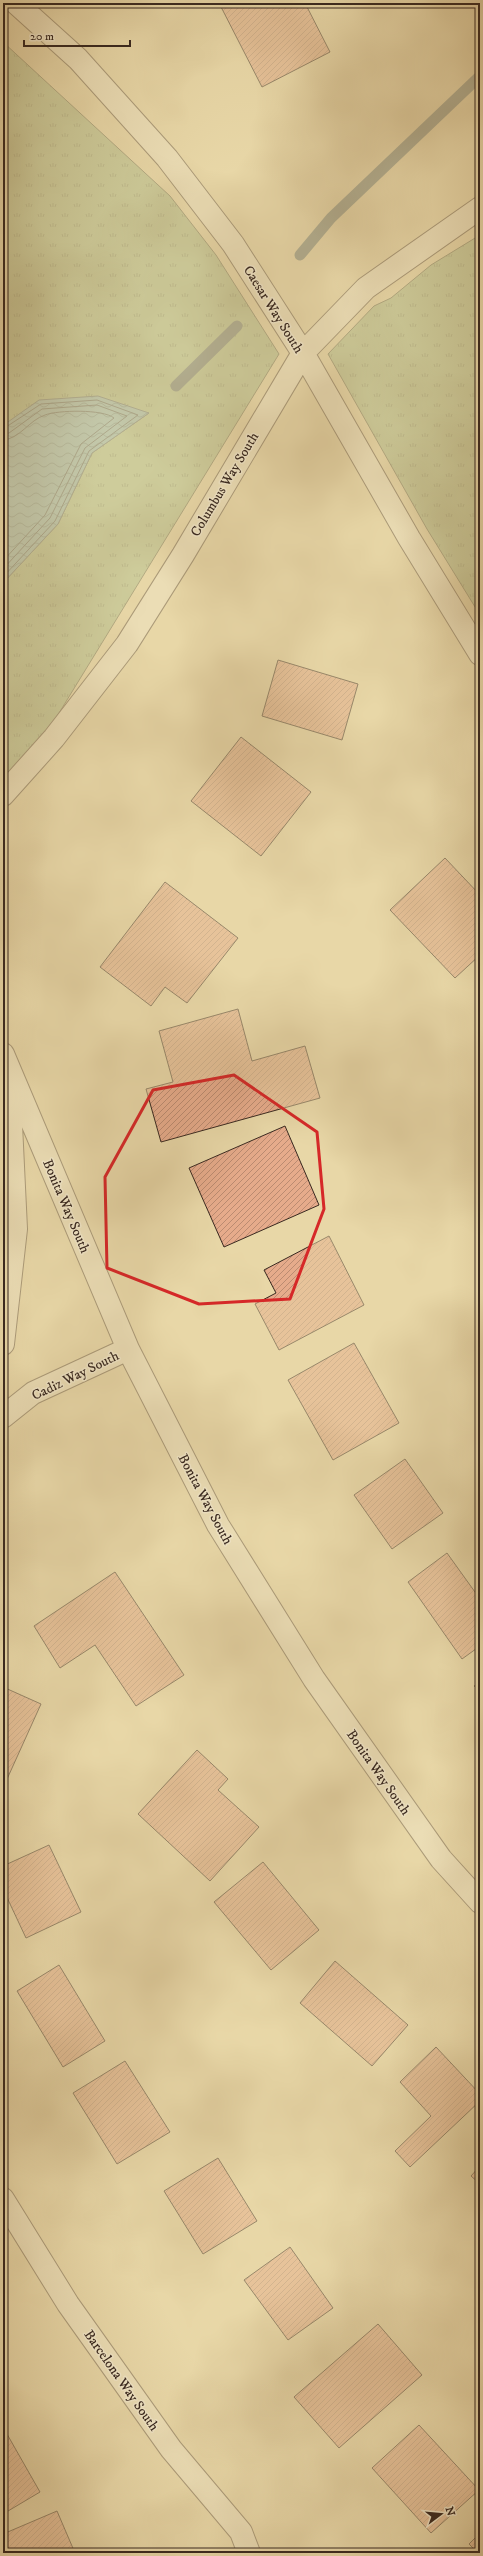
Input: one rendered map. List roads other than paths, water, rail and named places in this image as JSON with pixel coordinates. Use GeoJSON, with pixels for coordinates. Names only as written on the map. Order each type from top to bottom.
{"type":"FeatureCollection","features":[{"type":"Feature","properties":{"kind":"street","name":"Caesar Way South"},"geometry":{"type":"LineString","coordinates":[[16,3],[78,59],[167,158],[234,244],[303,353],[409,538],[480,654]]}},
{"type":"Feature","properties":{"kind":"street","name":"Columbus Way South"},"geometry":{"type":"LineString","coordinates":[[3,795],[54,738],[127,644],[183,555],[303,353],[366,288],[480,208]]}},
{"type":"Feature","properties":{"kind":"street"},"geometry":{"type":"LineString","coordinates":[[3,1344],[16,1229],[6,1062]]}},
{"type":"Feature","properties":{"kind":"street","name":"Bonita Way South"},"geometry":{"type":"LineString","coordinates":[[6,1062],[128,1349],[218,1525],[314,1679],[441,1859],[480,1902]]}},
{"type":"Feature","properties":{"kind":"street","name":"Cadiz Way South"},"geometry":{"type":"LineString","coordinates":[[3,1417],[33,1393],[128,1349]]}},
{"type":"Feature","properties":{"kind":"street","name":"Barcelona Way South"},"geometry":{"type":"LineString","coordinates":[[3,2199],[68,2304],[171,2449],[241,2532],[249,2553]]}},
{"type":"Feature","properties":{"kind":"street"},"geometry":{"type":"LineString","coordinates":[[241,2532],[264,2553]]}},
{"type":"Feature","properties":{"kind":"water"},"geometry":{"type":"Polygon","coordinates":[[[98,396],[149,413],[92,453],[58,524],[3,583],[3,430],[5,424],[39,400],[98,396]]]}},
{"type":"Feature","properties":{"kind":"waterway"},"geometry":{"type":"LineString","coordinates":[[300,255],[331,218],[480,76]]}},
{"type":"Feature","properties":{"kind":"waterway"},"geometry":{"type":"LineString","coordinates":[[176,386],[237,326]]}}]}
